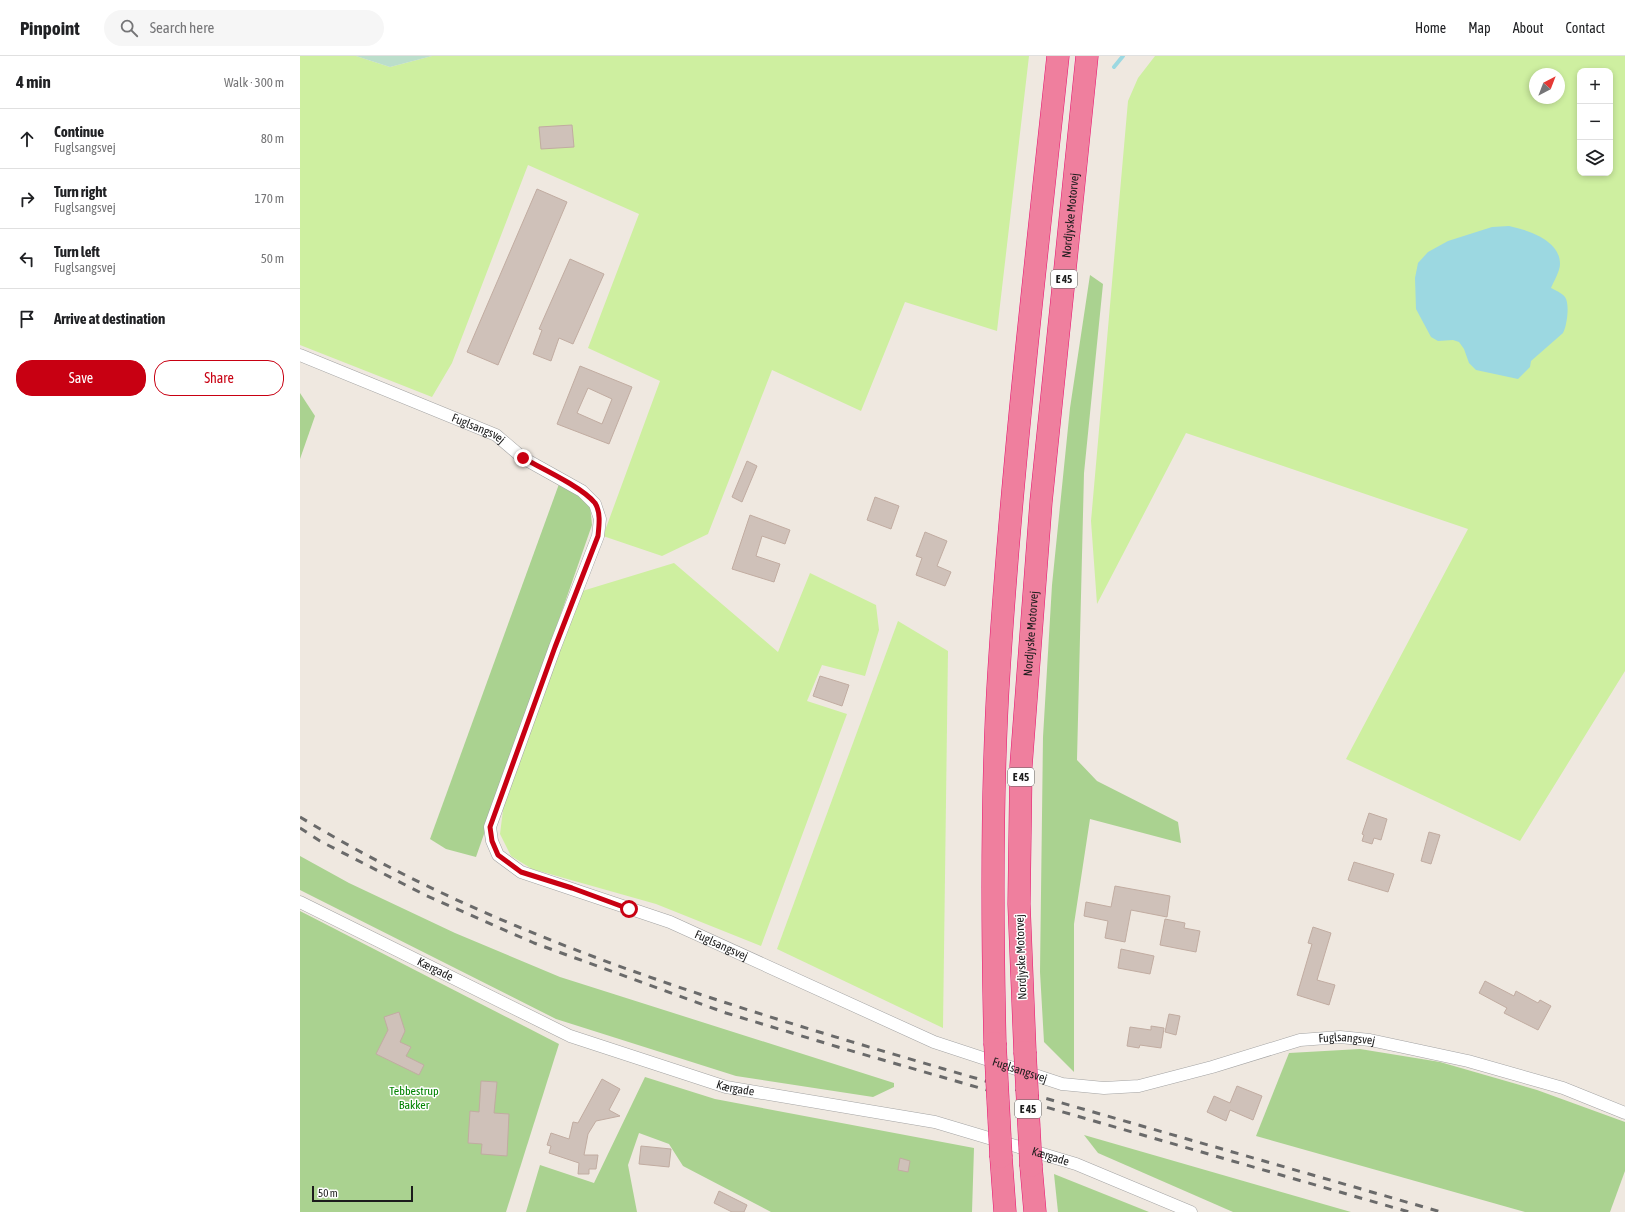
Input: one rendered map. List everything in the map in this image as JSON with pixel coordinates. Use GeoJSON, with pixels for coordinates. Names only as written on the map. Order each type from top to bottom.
{"type":"FeatureCollection","features":[{"type":"Feature","properties":{"kind":"highway","name":"E 45"},"geometry":{"type":"LineString","coordinates":[[1005,1212],[995,1043],[993,951],[994,799],[999,665],[1019,412],[1058,56]]}},
{"type":"Feature","properties":{"kind":"highway","name":"Nordjyske Motorvej"},"geometry":{"type":"LineString","coordinates":[[1035,1212],[1025,1052],[1019,904],[1022,766],[1041,502],[1087,56]]}},
{"type":"Feature","properties":{"kind":"highway"},"geometry":{"type":"LineString","coordinates":[[1041,502],[1085,184],[1099,56]]}},
{"type":"Feature","properties":{"kind":"street","name":"Fuglsangsvej"},"geometry":{"type":"LineString","coordinates":[[300,355],[496,435],[523,458],[582,491],[595,504],[600,519],[598,536],[552,655],[490,827],[492,841],[498,855],[521,872],[670,922],[934,1042],[1062,1084],[1104,1088],[1139,1086],[1212,1067],[1300,1040],[1340,1037],[1370,1040],[1468,1061],[1563,1088],[1625,1113]]}},
{"type":"Feature","properties":{"kind":"street","name":"Kærgade"},"geometry":{"type":"LineString","coordinates":[[300,902],[570,1036],[726,1087],[935,1122],[1076,1164],[1191,1212]]}},
{"type":"Feature","properties":{"kind":"green space"},"geometry":{"type":"Polygon","coordinates":[[[300,56],[356,56],[390,67],[432,56],[1029,56],[997,331],[905,302],[861,411],[772,370],[708,534],[662,556],[603,536],[660,381],[588,348],[639,214],[528,165],[452,363],[432,397],[300,345],[300,56]]]}},
{"type":"Feature","properties":{"kind":"green space"},"geometry":{"type":"Polygon","coordinates":[[[356,56],[432,56],[390,67],[356,56]]]}},
{"type":"Feature","properties":{"kind":"green space"},"geometry":{"type":"Polygon","coordinates":[[[1155,56],[1625,56],[1625,671],[1520,841],[1346,759],[1468,529],[1186,433],[1097,604],[1091,521],[1128,101],[1138,78],[1155,56]]]}},
{"type":"Feature","properties":{"kind":"green space"},"geometry":{"type":"Polygon","coordinates":[[[1090,275],[1103,284],[1084,473],[1077,760],[1097,781],[1178,822],[1181,843],[1090,819],[1074,924],[1074,1072],[1044,1042],[1040,972],[1043,737],[1052,585],[1070,408],[1090,275]]]}},
{"type":"Feature","properties":{"kind":"green space"},"geometry":{"type":"Polygon","coordinates":[[[300,393],[315,416],[300,459],[300,393]]]}},
{"type":"Feature","properties":{"kind":"green space"},"geometry":{"type":"Polygon","coordinates":[[[559,484],[576,492],[590,505],[592,525],[476,857],[446,849],[430,839],[559,484]]]}},
{"type":"Feature","properties":{"kind":"green space"},"geometry":{"type":"Polygon","coordinates":[[[674,563],[778,652],[810,573],[876,605],[879,630],[865,676],[822,665],[807,701],[847,714],[761,946],[656,904],[532,869],[511,856],[500,834],[504,802],[579,592],[674,563]]]}},
{"type":"Feature","properties":{"kind":"green space"},"geometry":{"type":"Polygon","coordinates":[[[898,621],[948,651],[943,1028],[777,949],[898,621]]]}},
{"type":"Feature","properties":{"kind":"green space"},"geometry":{"type":"Polygon","coordinates":[[[300,856],[349,883],[455,933],[560,977],[894,1083],[894,1087],[873,1097],[736,1076],[556,1019],[300,890],[300,856]]]}},
{"type":"Feature","properties":{"kind":"green space","name":"Tebbestrup Bakker"},"geometry":{"type":"Polygon","coordinates":[[[300,911],[559,1044],[506,1212],[300,1212],[300,911]]]}},
{"type":"Feature","properties":{"kind":"green space"},"geometry":{"type":"Polygon","coordinates":[[[1360,1049],[1440,1062],[1537,1090],[1625,1122],[1625,1171],[1610,1212],[1525,1212],[1256,1136],[1289,1053],[1360,1049]]]}},
{"type":"Feature","properties":{"kind":"green space"},"geometry":{"type":"Polygon","coordinates":[[[645,1077],[715,1099],[974,1148],[972,1212],[771,1212],[683,1166],[669,1144],[639,1133],[628,1165],[637,1212],[526,1212],[540,1165],[594,1183],[645,1077]]]}},
{"type":"Feature","properties":{"kind":"green space"},"geometry":{"type":"Polygon","coordinates":[[[1084,1135],[1351,1212],[1233,1212],[1098,1153],[1084,1135]]]}},
{"type":"Feature","properties":{"kind":"green space"},"geometry":{"type":"Polygon","coordinates":[[[1054,1174],[1149,1212],[1058,1212],[1054,1174]]]}},
{"type":"Feature","properties":{"kind":"water"},"geometry":{"type":"Polygon","coordinates":[[[1509,226],[1533,233],[1549,242],[1555,248],[1559,256],[1560,267],[1551,288],[1565,297],[1567,300],[1568,310],[1563,333],[1531,361],[1530,367],[1518,379],[1476,370],[1469,363],[1464,349],[1459,342],[1453,340],[1438,341],[1431,337],[1416,309],[1415,278],[1418,263],[1428,252],[1448,241],[1492,227],[1509,226]]]}},
{"type":"Feature","properties":{"kind":"building"},"geometry":{"type":"Polygon","coordinates":[[[572,125],[574,147],[541,149],[539,127],[572,125]]]}},
{"type":"Feature","properties":{"kind":"building"},"geometry":{"type":"Polygon","coordinates":[[[537,189],[567,202],[498,365],[467,352],[537,189]]]}},
{"type":"Feature","properties":{"kind":"building"},"geometry":{"type":"Polygon","coordinates":[[[570,259],[604,274],[573,344],[559,338],[551,361],[533,354],[542,330],[539,329],[570,259]]]}},
{"type":"Feature","properties":{"kind":"building"},"geometry":{"type":"Polygon","coordinates":[[[580,366],[632,387],[609,444],[557,424],[580,366]],[[588,388],[577,413],[602,424],[612,399],[588,388]]]}},
{"type":"Feature","properties":{"kind":"building"},"geometry":{"type":"Polygon","coordinates":[[[747,461],[757,466],[742,502],[732,497],[747,461]]]}},
{"type":"Feature","properties":{"kind":"building"},"geometry":{"type":"Polygon","coordinates":[[[875,497],[899,506],[891,529],[867,520],[875,497]]]}},
{"type":"Feature","properties":{"kind":"building"},"geometry":{"type":"Polygon","coordinates":[[[750,515],[790,530],[785,544],[762,536],[756,556],[780,564],[774,582],[732,569],[750,515]]]}},
{"type":"Feature","properties":{"kind":"building"},"geometry":{"type":"Polygon","coordinates":[[[925,532],[947,541],[937,566],[951,572],[945,586],[916,575],[922,558],[916,556],[925,532]]]}},
{"type":"Feature","properties":{"kind":"building"},"geometry":{"type":"Polygon","coordinates":[[[820,676],[849,685],[842,706],[813,696],[820,676]]]}},
{"type":"Feature","properties":{"kind":"building"},"geometry":{"type":"Polygon","coordinates":[[[1369,813],[1387,819],[1381,840],[1374,838],[1372,844],[1362,841],[1364,835],[1362,834],[1369,813]]]}},
{"type":"Feature","properties":{"kind":"building"},"geometry":{"type":"Polygon","coordinates":[[[1429,832],[1440,835],[1431,864],[1421,861],[1429,832]]]}},
{"type":"Feature","properties":{"kind":"building"},"geometry":{"type":"Polygon","coordinates":[[[1354,862],[1394,874],[1388,892],[1348,880],[1354,862]]]}},
{"type":"Feature","properties":{"kind":"building"},"geometry":{"type":"Polygon","coordinates":[[[1115,886],[1170,896],[1167,917],[1131,910],[1125,942],[1105,938],[1108,921],[1084,916],[1086,902],[1111,907],[1115,886]]]}},
{"type":"Feature","properties":{"kind":"building"},"geometry":{"type":"Polygon","coordinates":[[[1165,919],[1185,923],[1184,928],[1200,931],[1196,952],[1160,945],[1165,919]]]}},
{"type":"Feature","properties":{"kind":"building"},"geometry":{"type":"Polygon","coordinates":[[[1313,927],[1331,933],[1317,980],[1335,985],[1329,1005],[1297,995],[1312,944],[1308,943],[1313,927]]]}},
{"type":"Feature","properties":{"kind":"building"},"geometry":{"type":"Polygon","coordinates":[[[1121,949],[1154,956],[1150,974],[1118,968],[1121,949]]]}},
{"type":"Feature","properties":{"kind":"building"},"geometry":{"type":"Polygon","coordinates":[[[1485,981],[1514,996],[1516,991],[1538,1003],[1540,1000],[1551,1006],[1538,1030],[1504,1013],[1507,1008],[1479,993],[1485,981]]]}},
{"type":"Feature","properties":{"kind":"building"},"geometry":{"type":"Polygon","coordinates":[[[399,1012],[405,1031],[400,1042],[411,1047],[406,1056],[424,1065],[419,1075],[376,1054],[388,1030],[384,1017],[399,1012]]]}},
{"type":"Feature","properties":{"kind":"building"},"geometry":{"type":"Polygon","coordinates":[[[1169,1014],[1180,1016],[1176,1035],[1165,1032],[1169,1014]]]}},
{"type":"Feature","properties":{"kind":"building"},"geometry":{"type":"Polygon","coordinates":[[[1151,1026],[1164,1028],[1161,1048],[1140,1045],[1139,1048],[1127,1046],[1130,1027],[1151,1030],[1151,1026]]]}},
{"type":"Feature","properties":{"kind":"building"},"geometry":{"type":"Polygon","coordinates":[[[602,1079],[620,1089],[609,1110],[620,1116],[596,1121],[588,1134],[584,1155],[598,1155],[596,1169],[589,1169],[589,1174],[578,1174],[579,1163],[549,1153],[551,1146],[547,1145],[551,1133],[569,1139],[573,1122],[578,1123],[602,1079]]]}},
{"type":"Feature","properties":{"kind":"building"},"geometry":{"type":"Polygon","coordinates":[[[481,1081],[497,1082],[494,1113],[509,1114],[507,1156],[481,1154],[482,1144],[468,1143],[470,1111],[479,1112],[481,1081]]]}},
{"type":"Feature","properties":{"kind":"building"},"geometry":{"type":"Polygon","coordinates":[[[1237,1086],[1262,1096],[1253,1120],[1230,1110],[1226,1121],[1207,1112],[1214,1096],[1230,1103],[1237,1086]]]}},
{"type":"Feature","properties":{"kind":"building"},"geometry":{"type":"Polygon","coordinates":[[[641,1146],[671,1149],[669,1167],[639,1164],[641,1146]]]}},
{"type":"Feature","properties":{"kind":"building"},"geometry":{"type":"Polygon","coordinates":[[[900,1158],[910,1161],[908,1172],[898,1170],[900,1158]]]}},
{"type":"Feature","properties":{"kind":"building"},"geometry":{"type":"Polygon","coordinates":[[[719,1191],[747,1205],[744,1212],[732,1212],[714,1203],[719,1191]]]}},
{"type":"Feature","properties":{"kind":"waterway"},"geometry":{"type":"LineString","coordinates":[[1114,67],[1123,56]]}},
{"type":"Feature","properties":{"kind":"railway"},"geometry":{"type":"LineString","coordinates":[[300,817],[376,860],[453,898],[533,933],[613,964],[695,993],[944,1069],[1441,1212]]}},
{"type":"Feature","properties":{"kind":"railway"},"geometry":{"type":"LineString","coordinates":[[300,828],[320,841],[425,895],[534,943],[726,1013],[838,1047],[1409,1212]]}},
{"type":"Feature","properties":{"kind":"route"},"geometry":{"type":"LineString","coordinates":[[523,458],[582,491],[595,504],[600,519],[598,536],[555,647],[490,827],[492,841],[498,855],[521,872],[572,888],[629,909]]}}]}
